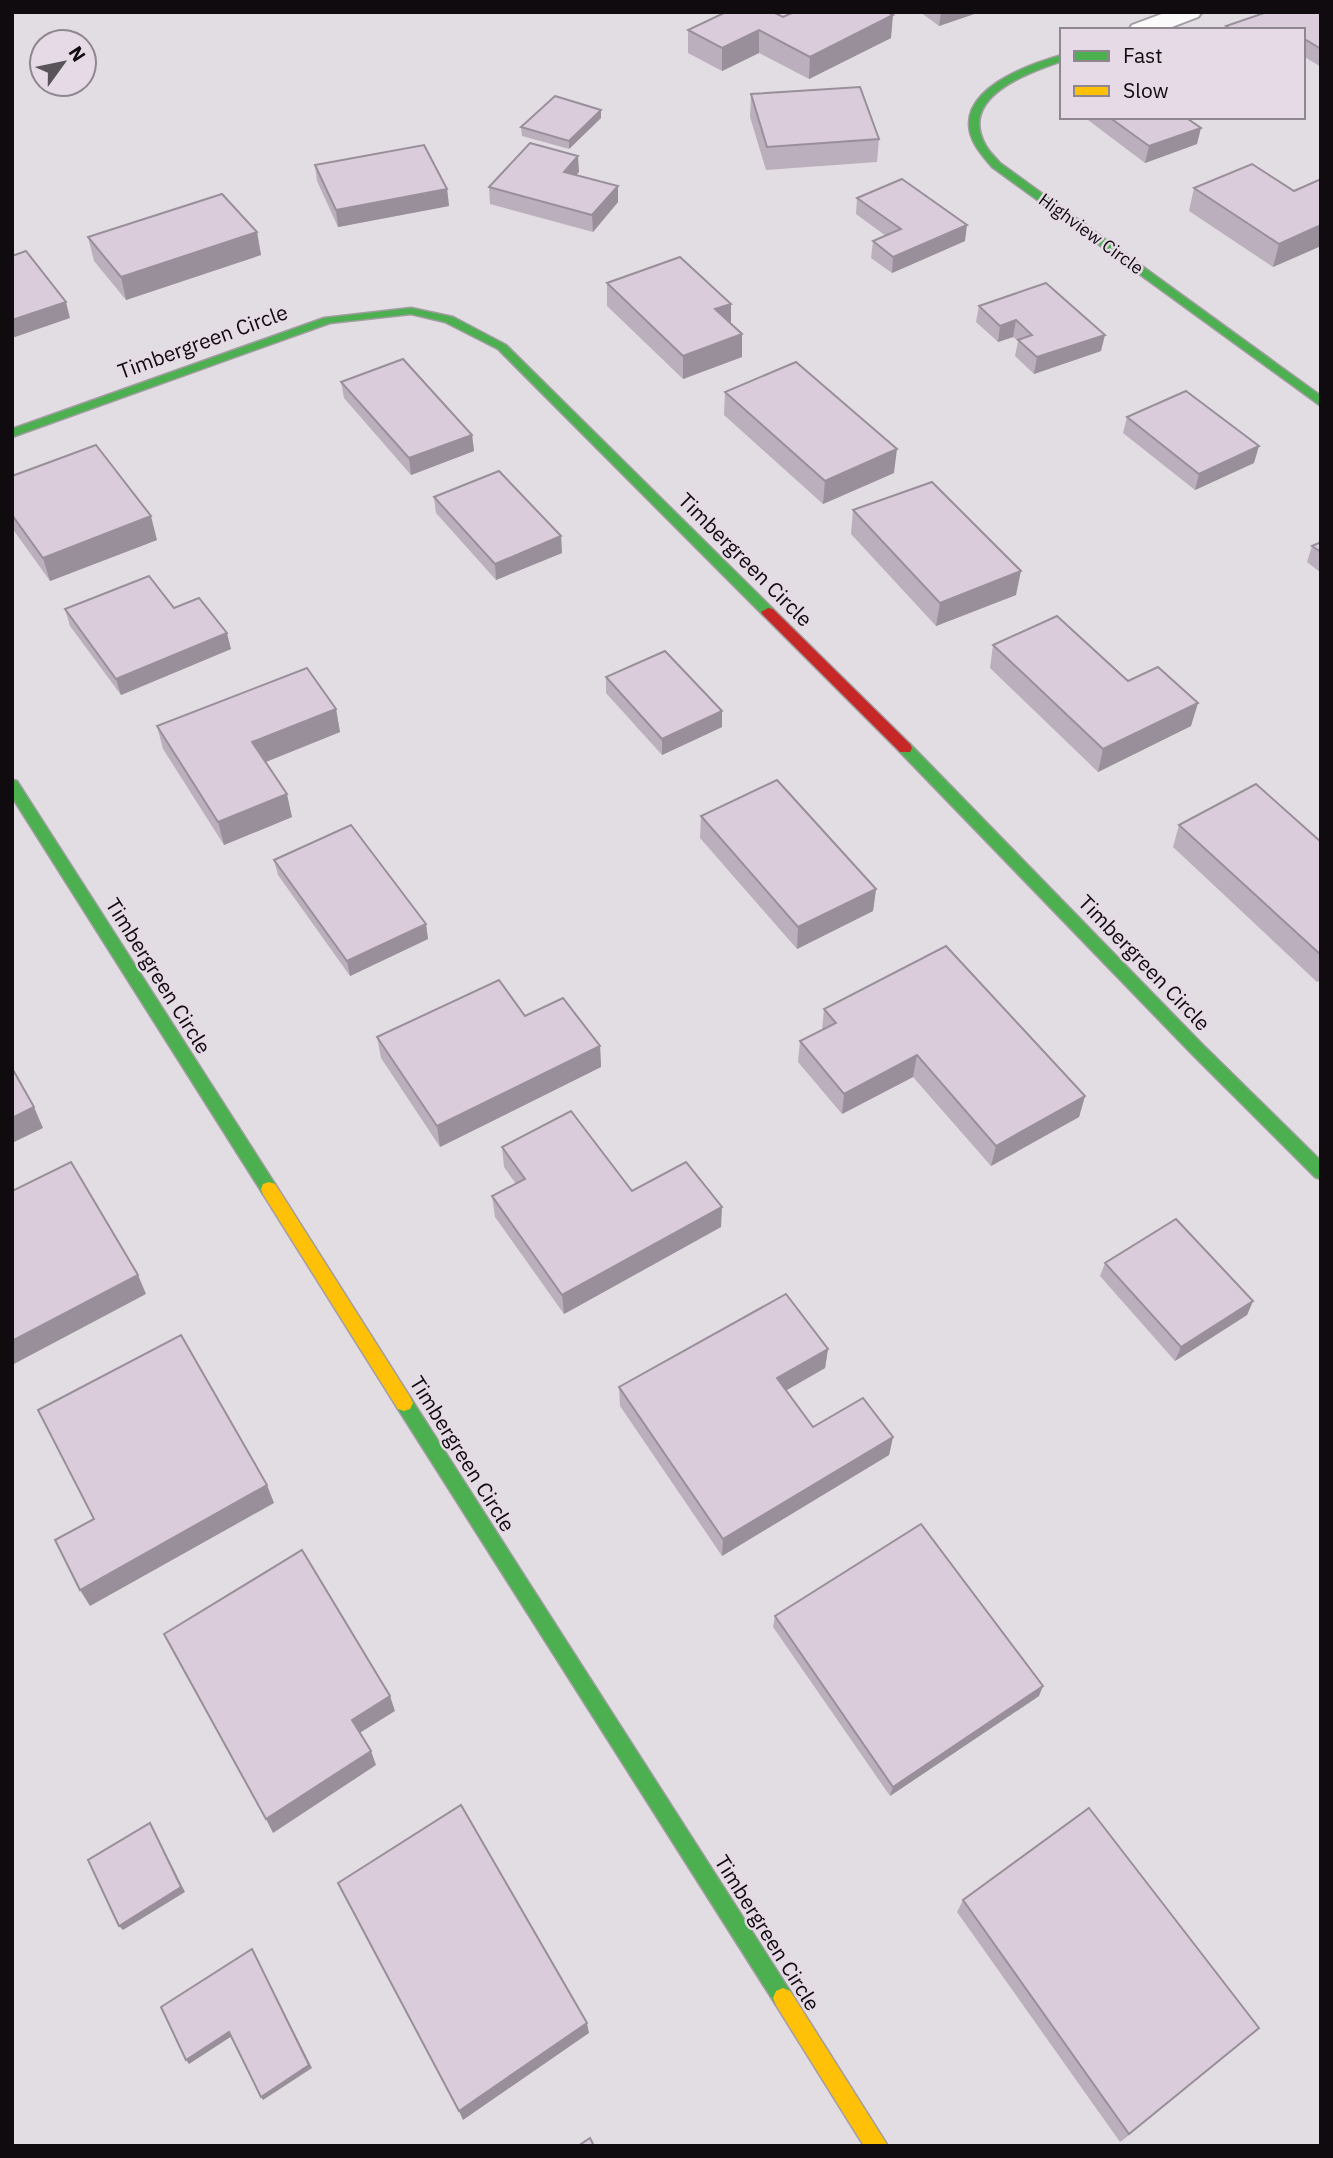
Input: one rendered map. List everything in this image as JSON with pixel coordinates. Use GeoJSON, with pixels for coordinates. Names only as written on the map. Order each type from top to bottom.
{"type":"FeatureCollection","features":[{"type":"Feature","properties":{"kind":"street"},"geometry":{"type":"LineString","coordinates":[[1146,28],[1190,12]]}},
{"type":"Feature","properties":{"kind":"street","name":"Highview Circle"},"geometry":{"type":"LineString","coordinates":[[1060,59],[1016,75],[990,90],[977,105],[971,127],[979,147],[996,164],[1321,402]]}},
{"type":"Feature","properties":{"kind":"street","name":"Timbergreen Circle"},"geometry":{"type":"LineString","coordinates":[[12,433],[328,320],[411,311],[449,319],[476,331],[502,347],[968,810],[1196,1048],[1321,1172]]}},
{"type":"Feature","properties":{"kind":"street","name":"Timbergreen Circle"},"geometry":{"type":"LineString","coordinates":[[12,785],[877,2146]]}},
{"type":"Feature","properties":{"kind":"building"},"geometry":{"type":"Polygon","coordinates":[[[726,12],[773,12],[783,17],[794,12],[887,12],[893,15],[810,57],[759,30],[722,48],[688,30],[726,12]]]}},
{"type":"Feature","properties":{"kind":"building"},"geometry":{"type":"Polygon","coordinates":[[[1267,12],[1321,12],[1321,49],[1305,39],[1305,28],[1226,26],[1267,12]]]}},
{"type":"Feature","properties":{"kind":"building"},"geometry":{"type":"Polygon","coordinates":[[[860,87],[879,139],[767,147],[751,94],[860,87]]]}},
{"type":"Feature","properties":{"kind":"building"},"geometry":{"type":"Polygon","coordinates":[[[555,96],[601,110],[569,141],[521,127],[555,96]]]}},
{"type":"Feature","properties":{"kind":"building"},"geometry":{"type":"Polygon","coordinates":[[[1112,119],[1188,119],[1201,128],[1149,146],[1112,119]]]}},
{"type":"Feature","properties":{"kind":"building"},"geometry":{"type":"Polygon","coordinates":[[[530,143],[578,156],[564,172],[618,186],[592,215],[489,187],[530,143]]]}},
{"type":"Feature","properties":{"kind":"building"},"geometry":{"type":"Polygon","coordinates":[[[424,145],[447,189],[336,210],[315,165],[424,145]]]}},
{"type":"Feature","properties":{"kind":"building"},"geometry":{"type":"Polygon","coordinates":[[[1252,164],[1294,191],[1321,179],[1321,225],[1279,244],[1194,188],[1252,164]]]}},
{"type":"Feature","properties":{"kind":"building"},"geometry":{"type":"Polygon","coordinates":[[[902,179],[967,225],[893,257],[873,241],[901,229],[857,198],[902,179]]]}},
{"type":"Feature","properties":{"kind":"building"},"geometry":{"type":"Polygon","coordinates":[[[222,194],[257,232],[121,277],[88,237],[222,194]]]}},
{"type":"Feature","properties":{"kind":"building"},"geometry":{"type":"Polygon","coordinates":[[[26,251],[66,302],[12,320],[12,256],[26,251]]]}},
{"type":"Feature","properties":{"kind":"building"},"geometry":{"type":"Polygon","coordinates":[[[680,257],[731,304],[715,309],[742,334],[683,356],[607,283],[680,257]]]}},
{"type":"Feature","properties":{"kind":"building"},"geometry":{"type":"Polygon","coordinates":[[[1046,283],[1105,335],[1037,357],[1018,340],[1032,335],[1016,320],[1000,326],[979,306],[1046,283]]]}},
{"type":"Feature","properties":{"kind":"building"},"geometry":{"type":"Polygon","coordinates":[[[403,359],[472,435],[409,458],[341,382],[403,359]]]}},
{"type":"Feature","properties":{"kind":"building"},"geometry":{"type":"Polygon","coordinates":[[[796,362],[897,449],[825,481],[725,392],[796,362]]]}},
{"type":"Feature","properties":{"kind":"building"},"geometry":{"type":"Polygon","coordinates":[[[1186,391],[1259,446],[1199,474],[1127,417],[1186,391]]]}},
{"type":"Feature","properties":{"kind":"building"},"geometry":{"type":"Polygon","coordinates":[[[96,445],[151,516],[43,558],[12,515],[12,476],[96,445]]]}},
{"type":"Feature","properties":{"kind":"building"},"geometry":{"type":"Polygon","coordinates":[[[499,471],[561,536],[495,564],[434,497],[499,471]]]}},
{"type":"Feature","properties":{"kind":"building"},"geometry":{"type":"Polygon","coordinates":[[[932,482],[1021,571],[940,603],[853,510],[932,482]]]}},
{"type":"Feature","properties":{"kind":"building"},"geometry":{"type":"Polygon","coordinates":[[[1321,542],[1321,552],[1312,546],[1321,542]]]}},
{"type":"Feature","properties":{"kind":"building"},"geometry":{"type":"Polygon","coordinates":[[[149,576],[174,608],[199,598],[227,633],[116,679],[65,609],[149,576]]]}},
{"type":"Feature","properties":{"kind":"building"},"geometry":{"type":"Polygon","coordinates":[[[1057,616],[1128,681],[1158,667],[1198,703],[1103,749],[993,645],[1057,616]]]}},
{"type":"Feature","properties":{"kind":"building"},"geometry":{"type":"Polygon","coordinates":[[[665,651],[722,711],[662,739],[606,677],[665,651]]]}},
{"type":"Feature","properties":{"kind":"building"},"geometry":{"type":"Polygon","coordinates":[[[307,668],[336,709],[252,742],[287,794],[218,822],[157,726],[307,668]]]}},
{"type":"Feature","properties":{"kind":"building"},"geometry":{"type":"Polygon","coordinates":[[[777,780],[876,889],[798,927],[701,816],[777,780]]]}},
{"type":"Feature","properties":{"kind":"building"},"geometry":{"type":"Polygon","coordinates":[[[1256,784],[1321,842],[1321,955],[1179,825],[1256,784]]]}},
{"type":"Feature","properties":{"kind":"building"},"geometry":{"type":"Polygon","coordinates":[[[351,825],[426,924],[347,961],[274,860],[351,825]]]}},
{"type":"Feature","properties":{"kind":"building"},"geometry":{"type":"Polygon","coordinates":[[[946,946],[1085,1096],[996,1146],[917,1055],[844,1094],[800,1041],[836,1023],[824,1009],[946,946]]]}},
{"type":"Feature","properties":{"kind":"building"},"geometry":{"type":"Polygon","coordinates":[[[499,980],[525,1016],[563,998],[600,1046],[437,1126],[377,1037],[499,980]]]}},
{"type":"Feature","properties":{"kind":"building"},"geometry":{"type":"Polygon","coordinates":[[[12,1068],[34,1107],[12,1118],[12,1068]]]}},
{"type":"Feature","properties":{"kind":"building"},"geometry":{"type":"Polygon","coordinates":[[[571,1111],[632,1191],[686,1162],[722,1207],[562,1295],[492,1196],[525,1179],[502,1147],[571,1111]]]}},
{"type":"Feature","properties":{"kind":"building"},"geometry":{"type":"Polygon","coordinates":[[[71,1162],[138,1275],[12,1341],[12,1191],[71,1162]]]}},
{"type":"Feature","properties":{"kind":"building"},"geometry":{"type":"Polygon","coordinates":[[[1176,1219],[1253,1301],[1181,1347],[1105,1263],[1176,1219]]]}},
{"type":"Feature","properties":{"kind":"building"},"geometry":{"type":"Polygon","coordinates":[[[786,1294],[828,1349],[777,1378],[813,1427],[863,1398],[893,1437],[723,1539],[619,1387],[786,1294]]]}},
{"type":"Feature","properties":{"kind":"building"},"geometry":{"type":"Polygon","coordinates":[[[181,1335],[267,1485],[80,1590],[55,1540],[94,1519],[38,1410],[181,1335]]]}},
{"type":"Feature","properties":{"kind":"building"},"geometry":{"type":"Polygon","coordinates":[[[921,1524],[1043,1686],[893,1787],[775,1616],[921,1524]]]}},
{"type":"Feature","properties":{"kind":"building"},"geometry":{"type":"Polygon","coordinates":[[[302,1550],[390,1696],[352,1720],[371,1751],[266,1819],[164,1634],[302,1550]]]}},
{"type":"Feature","properties":{"kind":"building"},"geometry":{"type":"Polygon","coordinates":[[[461,1805],[587,2023],[459,2111],[338,1883],[461,1805]]]}},
{"type":"Feature","properties":{"kind":"building"},"geometry":{"type":"Polygon","coordinates":[[[1089,1808],[1259,2028],[1129,2134],[963,1900],[1089,1808]]]}},
{"type":"Feature","properties":{"kind":"building"},"geometry":{"type":"Polygon","coordinates":[[[150,1823],[181,1887],[119,1926],[88,1860],[150,1823]]]}},
{"type":"Feature","properties":{"kind":"building"},"geometry":{"type":"Polygon","coordinates":[[[252,1949],[309,2065],[261,2097],[229,2032],[186,2060],[161,2007],[252,1949]]]}},
{"type":"Feature","properties":{"kind":"building"},"geometry":{"type":"Polygon","coordinates":[[[590,2138],[594,2146],[578,2146],[590,2138]]]}},
{"type":"Feature","properties":{"kind":"traffic: fast"},"geometry":{"type":"LineString","coordinates":[[1060,59],[1014,77],[985,97],[976,110],[974,125],[983,149],[996,165],[1321,402]]}},
{"type":"Feature","properties":{"kind":"traffic: fast"},"geometry":{"type":"LineString","coordinates":[[12,433],[328,320],[411,311],[449,319],[502,347],[768,612]]}},
{"type":"Feature","properties":{"kind":"traffic: fast"},"geometry":{"type":"LineString","coordinates":[[905,748],[1196,1048],[1321,1172]]}},
{"type":"Feature","properties":{"kind":"traffic: fast"},"geometry":{"type":"LineString","coordinates":[[12,785],[269,1189]]}},
{"type":"Feature","properties":{"kind":"traffic: fast"},"geometry":{"type":"LineString","coordinates":[[404,1403],[783,1998]]}},
{"type":"Feature","properties":{"kind":"traffic: slow"},"geometry":{"type":"LineString","coordinates":[[269,1189],[404,1403]]}},
{"type":"Feature","properties":{"kind":"traffic: slow"},"geometry":{"type":"LineString","coordinates":[[783,1998],[877,2146]]}},
{"type":"Feature","properties":{"kind":"traffic: jam"},"geometry":{"type":"LineString","coordinates":[[768,612],[905,748]]}}]}
